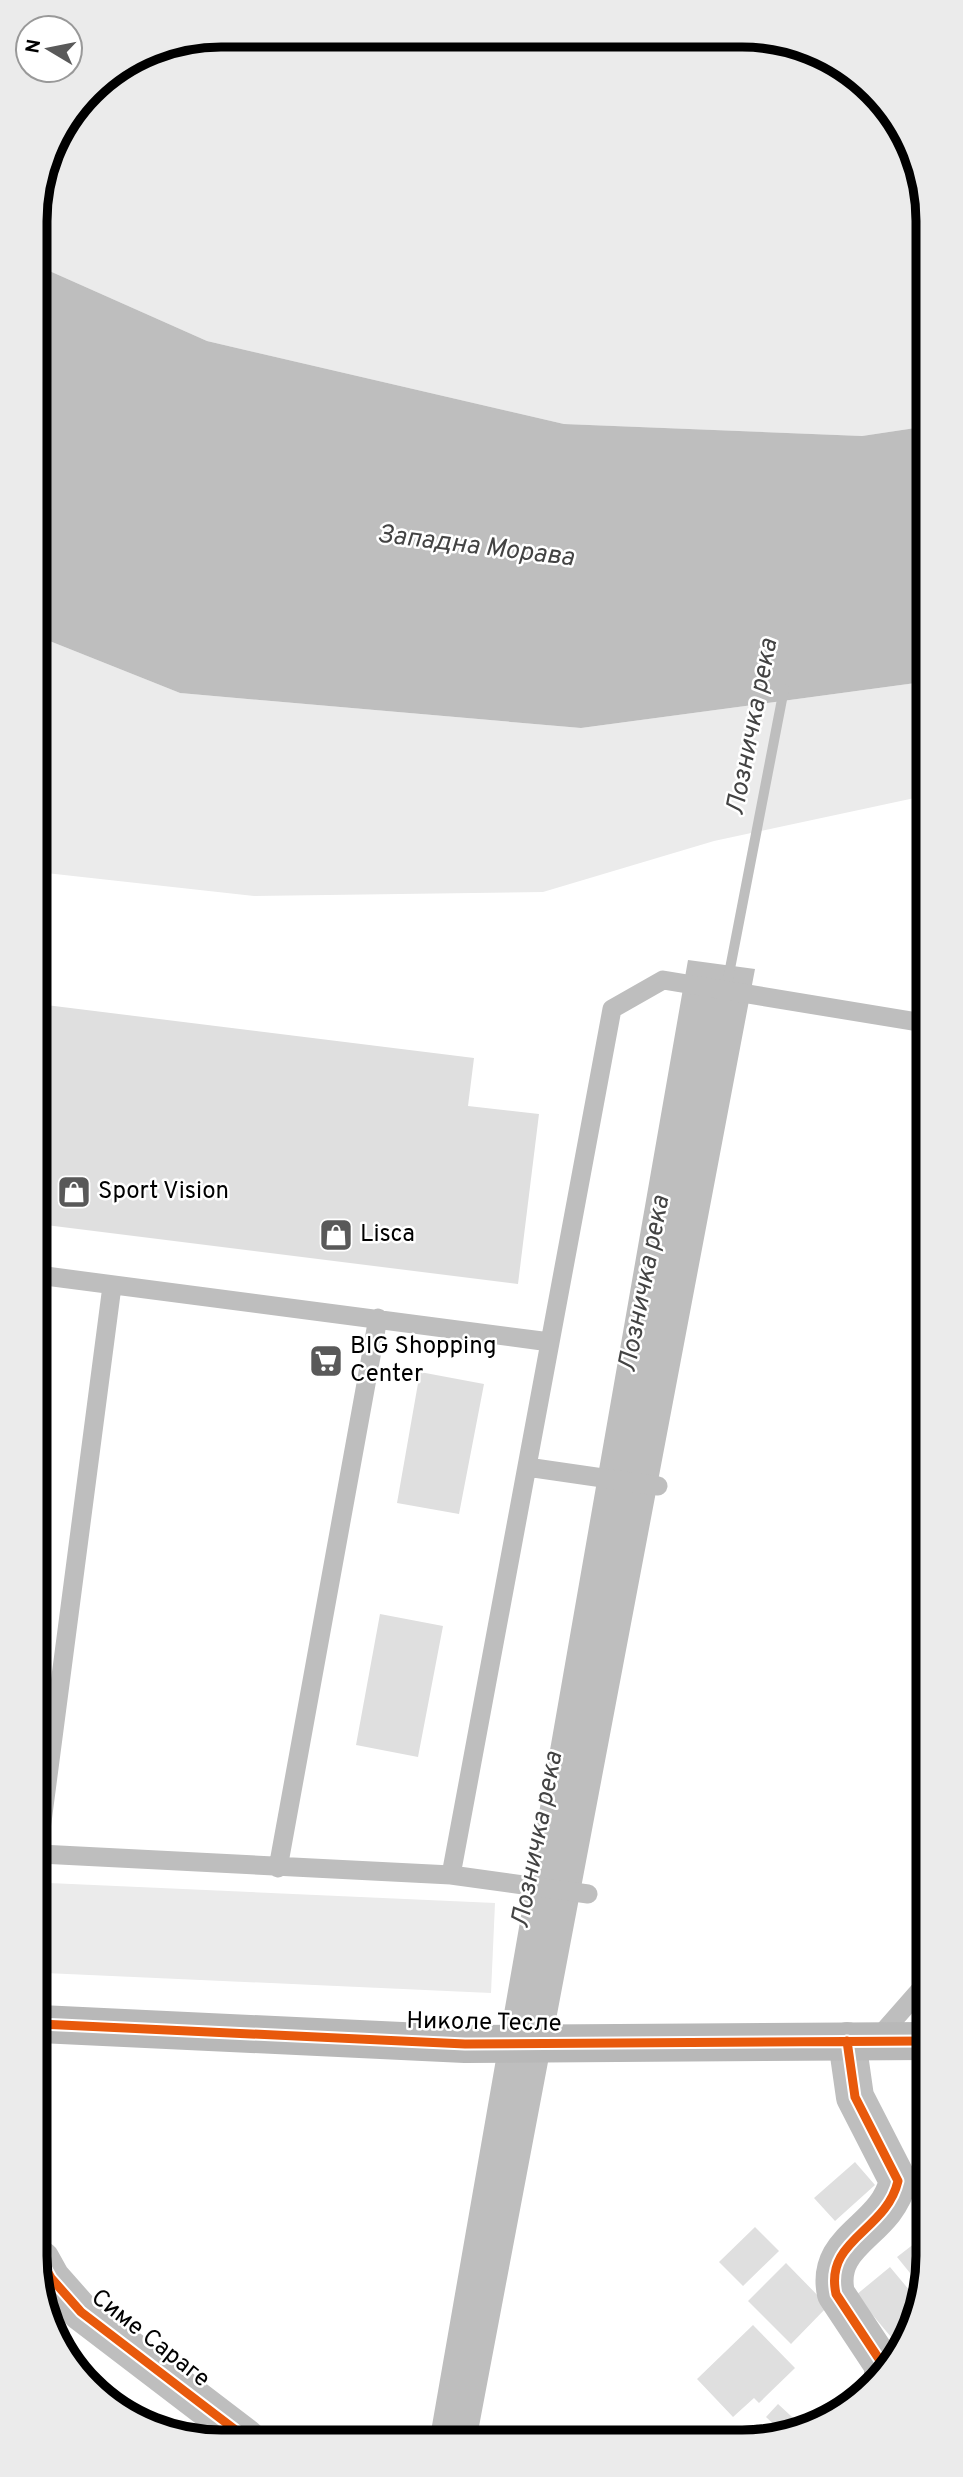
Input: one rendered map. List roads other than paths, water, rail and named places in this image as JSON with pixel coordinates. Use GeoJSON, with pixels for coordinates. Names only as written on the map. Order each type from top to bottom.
{"type":"FeatureCollection","features":[{"type":"Feature","properties":{"kind":"street","name":"Николе Тесле"},"geometry":{"type":"LineString","coordinates":[[47,2024],[464,2043],[915,2041]]}},
{"type":"Feature","properties":{"kind":"street"},"geometry":{"type":"LineString","coordinates":[[861,2041],[855,2097],[898,2182],[893,2200],[883,2214],[841,2254],[833,2272],[836,2294],[880,2361]]}},
{"type":"Feature","properties":{"kind":"street","name":"Симе Сараге"},"geometry":{"type":"LineString","coordinates":[[49,2274],[81,2312],[236,2430]]}},
{"type":"Feature","properties":{"kind":"lane"},"geometry":{"type":"LineString","coordinates":[[452,1875],[611,1009],[663,980],[916,1022]]}},
{"type":"Feature","properties":{"kind":"lane"},"geometry":{"type":"LineString","coordinates":[[47,1276],[550,1342]]}},
{"type":"Feature","properties":{"kind":"lane"},"geometry":{"type":"LineString","coordinates":[[47,1782],[112,1286]]}},
{"type":"Feature","properties":{"kind":"lane"},"geometry":{"type":"LineString","coordinates":[[278,1868],[378,1318]]}},
{"type":"Feature","properties":{"kind":"lane"},"geometry":{"type":"LineString","coordinates":[[527,1467],[658,1486]]}},
{"type":"Feature","properties":{"kind":"lane"},"geometry":{"type":"LineString","coordinates":[[47,1854],[452,1875],[534,1884],[588,1894]]}},
{"type":"Feature","properties":{"kind":"lane"},"geometry":{"type":"LineString","coordinates":[[861,2041],[915,1993]]}},
{"type":"Feature","properties":{"kind":"water","name":"Западна Морава"},"geometry":{"type":"Polygon","coordinates":[[[48,270],[207,341],[564,424],[862,436],[916,428],[916,683],[581,728],[180,693],[48,640],[48,270]]]}},
{"type":"Feature","properties":{"kind":"water"},"geometry":{"type":"Polygon","coordinates":[[[688,960],[755,969],[478,2430],[431,2430],[688,960]]]}},
{"type":"Feature","properties":{"kind":"waterway","name":"Лозничка река"},"geometry":{"type":"LineString","coordinates":[[728,979],[784,689]]}},
{"type":"Feature","properties":{"kind":"place","name":"Sport Vision"},"geometry":{"type":"Point","coordinates":[74,1192]}},
{"type":"Feature","properties":{"kind":"place","name":"Lisca"},"geometry":{"type":"Point","coordinates":[336,1235]}},
{"type":"Feature","properties":{"kind":"place","name":"BIG Shopping Center"},"geometry":{"type":"Point","coordinates":[326,1361]}}]}
